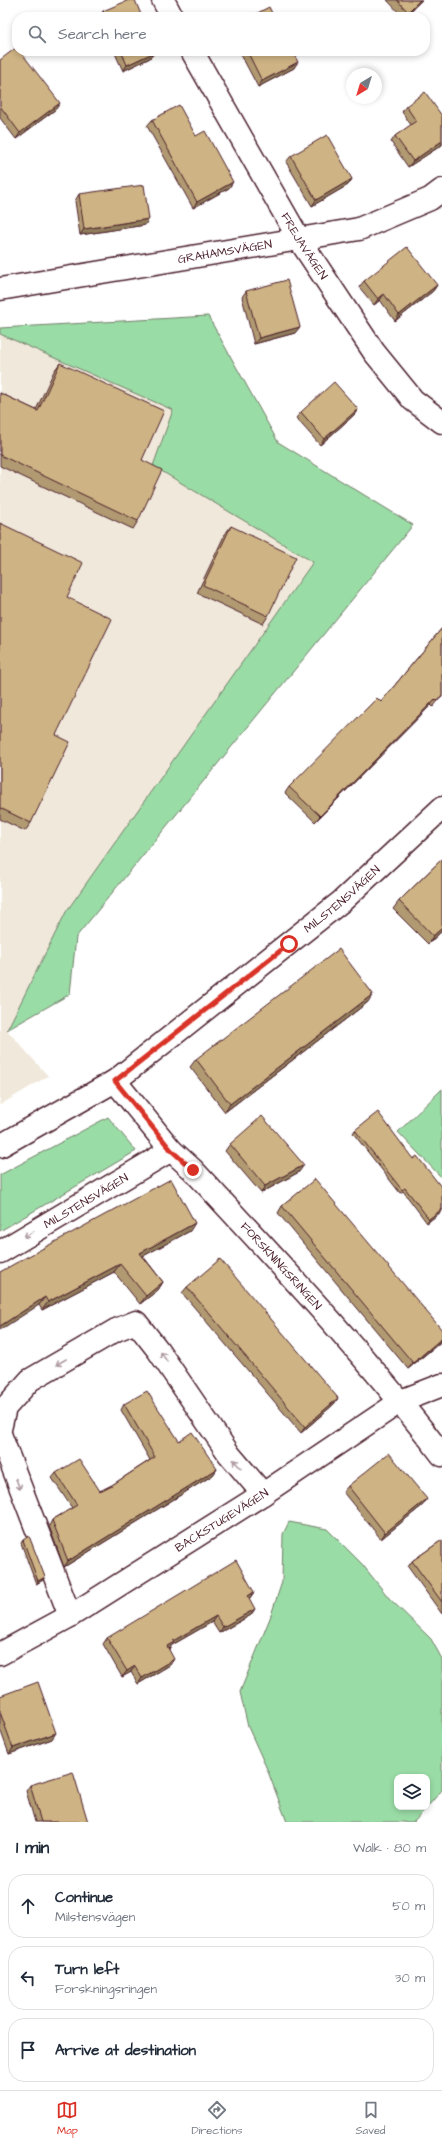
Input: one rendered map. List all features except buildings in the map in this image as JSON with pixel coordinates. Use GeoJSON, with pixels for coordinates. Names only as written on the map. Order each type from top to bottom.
{"type":"FeatureCollection","features":[{"type":"Feature","properties":{"kind":"street"},"geometry":{"type":"LineString","coordinates":[[163,0],[169,12]]}},
{"type":"Feature","properties":{"kind":"street","name":"FREJAVÄGEN"},"geometry":{"type":"LineString","coordinates":[[195,56],[299,239],[374,352],[413,400],[442,422]]}},
{"type":"Feature","properties":{"kind":"street","name":"GRAHAMSVÄGEN"},"geometry":{"type":"LineString","coordinates":[[0,289],[359,228],[430,199],[442,190]]}},
{"type":"Feature","properties":{"kind":"street","name":"MILSTENSVÄGEN"},"geometry":{"type":"LineString","coordinates":[[0,1146],[115,1081],[342,901],[442,808]]}},
{"type":"Feature","properties":{"kind":"street","name":"FORSKNINGSRINGEN"},"geometry":{"type":"LineString","coordinates":[[115,1081],[171,1150],[193,1170],[325,1312],[401,1401],[442,1455]]}},
{"type":"Feature","properties":{"kind":"street","name":"MILSTENSVÄGEN"},"geometry":{"type":"LineString","coordinates":[[0,1252],[171,1150]]}},
{"type":"Feature","properties":{"kind":"street"},"geometry":{"type":"LineString","coordinates":[[0,1429],[5,1408],[30,1380],[116,1330],[136,1322],[158,1350],[229,1454],[263,1494]]}},
{"type":"Feature","properties":{"kind":"street","name":"BACKSTUGEVÄGEN"},"geometry":{"type":"LineString","coordinates":[[0,1654],[70,1616],[263,1494],[401,1401],[442,1385]]}},
{"type":"Feature","properties":{"kind":"street"},"geometry":{"type":"LineString","coordinates":[[0,1434],[70,1616]]}},
{"type":"Feature","properties":{"kind":"shaded area"},"geometry":{"type":"Polygon","coordinates":[[[0,334],[173,410],[153,466],[313,562],[66,912],[7,1030],[48,1076],[0,1105],[0,334]]]}},
{"type":"Feature","properties":{"kind":"green space"},"geometry":{"type":"Polygon","coordinates":[[[208,316],[278,442],[413,525],[76,937],[70,994],[7,1030],[66,912],[313,562],[153,466],[173,410],[0,334],[0,328],[208,316]]]}},
{"type":"Feature","properties":{"kind":"green space"},"geometry":{"type":"Polygon","coordinates":[[[442,1089],[442,1178],[398,1132],[442,1089]]]}},
{"type":"Feature","properties":{"kind":"green space"},"geometry":{"type":"Polygon","coordinates":[[[108,1117],[136,1151],[0,1231],[0,1175],[108,1117]]]}},
{"type":"Feature","properties":{"kind":"green space"},"geometry":{"type":"Polygon","coordinates":[[[289,1522],[327,1529],[362,1564],[389,1598],[431,1639],[442,1659],[442,1790],[430,1804],[430,1774],[394,1774],[394,1810],[424,1810],[414,1822],[287,1822],[267,1769],[248,1727],[240,1692],[270,1618],[282,1582],[283,1534],[289,1522]]]}},
{"type":"Feature","properties":{"kind":"route"},"geometry":{"type":"LineString","coordinates":[[193,1170],[171,1150],[115,1081],[289,944]]}}]}
